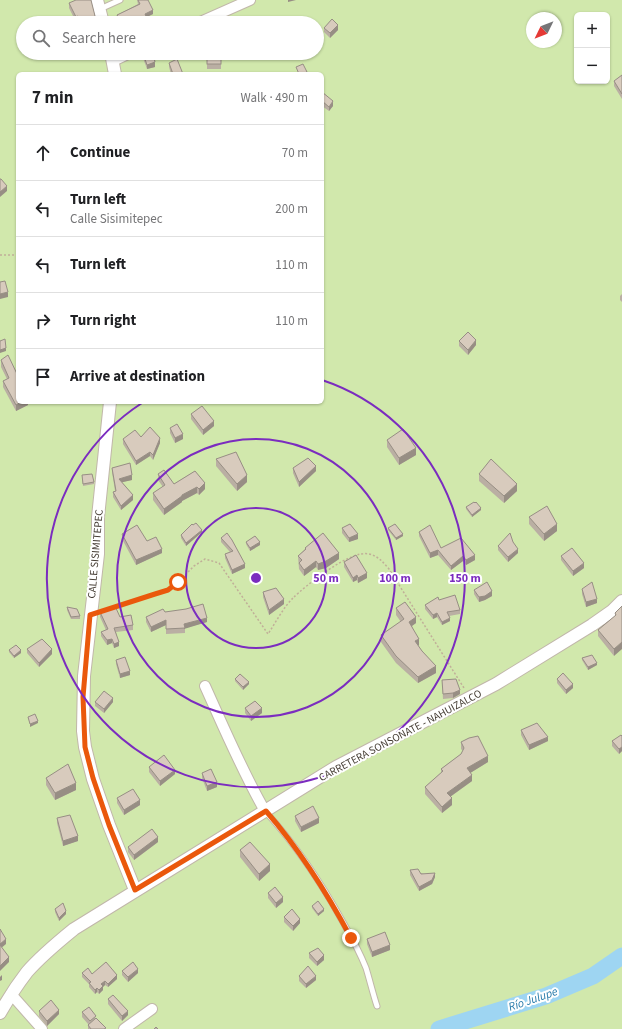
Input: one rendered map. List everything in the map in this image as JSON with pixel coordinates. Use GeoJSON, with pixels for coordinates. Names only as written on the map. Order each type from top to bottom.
{"type":"FeatureCollection","features":[{"type":"Feature","properties":{"kind":"street"},"geometry":{"type":"LineString","coordinates":[[214,16],[250,0]]}},
{"type":"Feature","properties":{"kind":"street"},"geometry":{"type":"LineString","coordinates":[[98,5],[101,16]]}},
{"type":"Feature","properties":{"kind":"street"},"geometry":{"type":"LineString","coordinates":[[113,60],[115,72]]}},
{"type":"Feature","properties":{"kind":"street","name":"CALLE SISIMITEPEC"},"geometry":{"type":"LineString","coordinates":[[110,404],[98,517],[98,554],[90,615],[83,697],[85,747],[93,778],[109,825],[135,890]]}},
{"type":"Feature","properties":{"kind":"street","name":"CARRETERA SONSONATE - NAHUIZALCO"},"geometry":{"type":"LineString","coordinates":[[0,1013],[11,994],[28,971],[54,945],[74,929],[342,763],[503,680],[586,629],[612,611],[622,601]]}},
{"type":"Feature","properties":{"kind":"street"},"geometry":{"type":"LineString","coordinates":[[205,686],[256,795],[266,811]]}},
{"type":"Feature","properties":{"kind":"street"},"geometry":{"type":"LineString","coordinates":[[11,994],[42,1029]]}},
{"type":"Feature","properties":{"kind":"street"},"geometry":{"type":"LineString","coordinates":[[124,1029],[152,1009]]}},
{"type":"Feature","properties":{"kind":"lane"},"geometry":{"type":"LineString","coordinates":[[98,5],[120,0]]}},
{"type":"Feature","properties":{"kind":"lane"},"geometry":{"type":"LineString","coordinates":[[266,811],[312,871],[333,904],[366,968],[377,1006]]}},
{"type":"Feature","properties":{"kind":"path"},"geometry":{"type":"LineString","coordinates":[[0,255],[16,255]]}},
{"type":"Feature","properties":{"kind":"path"},"geometry":{"type":"LineString","coordinates":[[90,615],[168,590],[194,566],[205,559],[219,563],[268,634],[292,599],[312,581],[354,556],[367,553],[378,558],[388,568],[470,698]]}},
{"type":"Feature","properties":{"kind":"green space"},"geometry":{"type":"Polygon","coordinates":[[[0,0],[622,0],[622,1029],[0,1029],[0,0]]]}},
{"type":"Feature","properties":{"kind":"building"},"geometry":{"type":"Polygon","coordinates":[[[76,0],[91,0],[95,16],[76,16],[69,3],[76,0]]]}},
{"type":"Feature","properties":{"kind":"building"},"geometry":{"type":"Polygon","coordinates":[[[138,0],[148,0],[153,10],[145,14],[146,16],[118,16],[117,15],[140,4],[138,0]]]}},
{"type":"Feature","properties":{"kind":"building"},"geometry":{"type":"Polygon","coordinates":[[[332,19],[338,25],[330,33],[324,28],[332,19]]]}},
{"type":"Feature","properties":{"kind":"building"},"geometry":{"type":"Polygon","coordinates":[[[145,60],[155,60],[155,62],[147,65],[145,60]]]}},
{"type":"Feature","properties":{"kind":"building"},"geometry":{"type":"Polygon","coordinates":[[[177,60],[182,72],[172,72],[169,63],[177,60]]]}},
{"type":"Feature","properties":{"kind":"building"},"geometry":{"type":"Polygon","coordinates":[[[207,60],[221,60],[221,64],[207,64],[207,60]]]}},
{"type":"Feature","properties":{"kind":"building"},"geometry":{"type":"Polygon","coordinates":[[[303,64],[307,72],[298,72],[296,67],[303,64]]]}},
{"type":"Feature","properties":{"kind":"building"},"geometry":{"type":"Polygon","coordinates":[[[622,75],[622,94],[614,81],[622,75]]]}},
{"type":"Feature","properties":{"kind":"building"},"geometry":{"type":"Polygon","coordinates":[[[324,94],[333,101],[329,107],[324,103],[324,94]]]}},
{"type":"Feature","properties":{"kind":"building"},"geometry":{"type":"Polygon","coordinates":[[[0,179],[7,186],[0,192],[0,179]]]}},
{"type":"Feature","properties":{"kind":"building"},"geometry":{"type":"Polygon","coordinates":[[[5,281],[8,292],[0,294],[0,282],[5,281]]]}},
{"type":"Feature","properties":{"kind":"building"},"geometry":{"type":"Polygon","coordinates":[[[468,332],[476,340],[468,350],[459,341],[468,332]]]}},
{"type":"Feature","properties":{"kind":"building"},"geometry":{"type":"Polygon","coordinates":[[[5,339],[6,348],[0,350],[0,341],[5,339]]]}},
{"type":"Feature","properties":{"kind":"building"},"geometry":{"type":"Polygon","coordinates":[[[8,355],[16,372],[16,404],[18,404],[16,405],[3,381],[9,378],[1,360],[8,355]]]}},
{"type":"Feature","properties":{"kind":"building"},"geometry":{"type":"Polygon","coordinates":[[[202,406],[214,421],[203,430],[191,414],[202,406]]]}},
{"type":"Feature","properties":{"kind":"building"},"geometry":{"type":"Polygon","coordinates":[[[177,424],[183,434],[175,438],[170,428],[177,424]]]}},
{"type":"Feature","properties":{"kind":"building"},"geometry":{"type":"Polygon","coordinates":[[[150,427],[160,438],[153,455],[150,452],[136,461],[123,439],[135,430],[141,437],[150,427]]]}},
{"type":"Feature","properties":{"kind":"building"},"geometry":{"type":"Polygon","coordinates":[[[403,429],[416,448],[399,458],[387,440],[403,429]]]}},
{"type":"Feature","properties":{"kind":"building"},"geometry":{"type":"Polygon","coordinates":[[[236,452],[247,475],[237,484],[216,459],[236,452]]]}},
{"type":"Feature","properties":{"kind":"building"},"geometry":{"type":"Polygon","coordinates":[[[308,458],[316,466],[299,482],[293,468],[308,458]]]}},
{"type":"Feature","properties":{"kind":"building"},"geometry":{"type":"Polygon","coordinates":[[[491,459],[517,484],[504,496],[479,474],[491,459]]]}},
{"type":"Feature","properties":{"kind":"building"},"geometry":{"type":"Polygon","coordinates":[[[130,463],[132,475],[119,479],[133,495],[121,506],[113,492],[116,491],[112,468],[130,463]]]}},
{"type":"Feature","properties":{"kind":"building"},"geometry":{"type":"Polygon","coordinates":[[[164,470],[174,484],[195,471],[205,483],[199,489],[197,487],[182,495],[164,509],[153,493],[165,485],[158,474],[164,470]]]}},
{"type":"Feature","properties":{"kind":"building"},"geometry":{"type":"Polygon","coordinates":[[[92,474],[94,482],[83,484],[82,475],[92,474]]]}},
{"type":"Feature","properties":{"kind":"building"},"geometry":{"type":"Polygon","coordinates":[[[476,502],[481,508],[472,515],[466,507],[476,502]]]}},
{"type":"Feature","properties":{"kind":"building"},"geometry":{"type":"Polygon","coordinates":[[[547,506],[557,524],[544,534],[529,517],[547,506]]]}},
{"type":"Feature","properties":{"kind":"building"},"geometry":{"type":"Polygon","coordinates":[[[196,523],[202,530],[186,543],[181,535],[192,524],[193,525],[196,523]]]}},
{"type":"Feature","properties":{"kind":"building"},"geometry":{"type":"Polygon","coordinates":[[[350,524],[358,534],[349,538],[342,528],[350,524]]]}},
{"type":"Feature","properties":{"kind":"building"},"geometry":{"type":"Polygon","coordinates":[[[395,524],[403,534],[396,538],[388,528],[395,524]]]}},
{"type":"Feature","properties":{"kind":"building"},"geometry":{"type":"Polygon","coordinates":[[[137,525],[147,541],[156,537],[162,549],[136,560],[122,534],[137,525]]]}},
{"type":"Feature","properties":{"kind":"building"},"geometry":{"type":"Polygon","coordinates":[[[430,525],[441,548],[461,538],[475,555],[466,560],[463,556],[451,566],[438,550],[430,553],[419,532],[430,525]]]}},
{"type":"Feature","properties":{"kind":"building"},"geometry":{"type":"Polygon","coordinates":[[[227,533],[245,564],[232,570],[225,554],[233,551],[221,538],[227,533]]]}},
{"type":"Feature","properties":{"kind":"building"},"geometry":{"type":"Polygon","coordinates":[[[323,533],[339,553],[318,564],[316,561],[304,570],[299,563],[302,560],[298,556],[323,533]]]}},
{"type":"Feature","properties":{"kind":"building"},"geometry":{"type":"Polygon","coordinates":[[[510,533],[513,542],[518,549],[508,557],[498,546],[510,533]]]}},
{"type":"Feature","properties":{"kind":"building"},"geometry":{"type":"Polygon","coordinates":[[[255,536],[260,542],[250,548],[246,542],[255,536]]]}},
{"type":"Feature","properties":{"kind":"building"},"geometry":{"type":"Polygon","coordinates":[[[572,548],[584,563],[573,571],[561,556],[572,548]]]}},
{"type":"Feature","properties":{"kind":"building"},"geometry":{"type":"Polygon","coordinates":[[[356,555],[367,573],[358,578],[357,575],[353,578],[344,562],[356,555]]]}},
{"type":"Feature","properties":{"kind":"building"},"geometry":{"type":"Polygon","coordinates":[[[487,582],[492,591],[485,596],[479,597],[474,590],[487,582]]]}},
{"type":"Feature","properties":{"kind":"building"},"geometry":{"type":"Polygon","coordinates":[[[592,582],[597,599],[586,602],[582,589],[592,582]]]}},
{"type":"Feature","properties":{"kind":"building"},"geometry":{"type":"Polygon","coordinates":[[[276,588],[284,599],[269,610],[263,592],[276,588]]]}},
{"type":"Feature","properties":{"kind":"building"},"geometry":{"type":"Polygon","coordinates":[[[455,595],[460,610],[447,612],[450,618],[442,622],[437,613],[433,615],[425,605],[438,597],[439,600],[455,595]]]}},
{"type":"Feature","properties":{"kind":"building"},"geometry":{"type":"Polygon","coordinates":[[[405,602],[416,617],[409,622],[419,639],[415,641],[436,666],[418,677],[396,656],[381,635],[404,619],[396,608],[405,602]]]}},
{"type":"Feature","properties":{"kind":"building"},"geometry":{"type":"Polygon","coordinates":[[[203,604],[207,618],[184,624],[185,628],[166,629],[166,620],[151,627],[146,617],[163,609],[165,612],[186,609],[203,604]]]}},
{"type":"Feature","properties":{"kind":"building"},"geometry":{"type":"Polygon","coordinates":[[[115,606],[120,617],[131,615],[133,625],[114,628],[119,642],[114,644],[112,639],[107,640],[101,632],[108,629],[100,612],[115,606]]]}},
{"type":"Feature","properties":{"kind":"building"},"geometry":{"type":"Polygon","coordinates":[[[622,606],[622,642],[614,649],[598,630],[616,615],[615,613],[622,606]]]}},
{"type":"Feature","properties":{"kind":"building"},"geometry":{"type":"Polygon","coordinates":[[[67,607],[77,609],[80,616],[71,617],[67,607]]]}},
{"type":"Feature","properties":{"kind":"building"},"geometry":{"type":"Polygon","coordinates":[[[42,639],[52,649],[39,663],[27,649],[42,639]]]}},
{"type":"Feature","properties":{"kind":"building"},"geometry":{"type":"Polygon","coordinates":[[[16,645],[21,650],[14,656],[9,650],[16,645]]]}},
{"type":"Feature","properties":{"kind":"building"},"geometry":{"type":"Polygon","coordinates":[[[592,655],[597,663],[588,667],[582,658],[592,655]]]}},
{"type":"Feature","properties":{"kind":"building"},"geometry":{"type":"Polygon","coordinates":[[[125,657],[130,671],[120,674],[116,660],[125,657]]]}},
{"type":"Feature","properties":{"kind":"building"},"geometry":{"type":"Polygon","coordinates":[[[563,673],[573,684],[566,690],[557,679],[563,673]]]}},
{"type":"Feature","properties":{"kind":"building"},"geometry":{"type":"Polygon","coordinates":[[[240,674],[249,682],[243,687],[235,679],[240,674]]]}},
{"type":"Feature","properties":{"kind":"building"},"geometry":{"type":"Polygon","coordinates":[[[456,679],[460,690],[453,693],[443,694],[442,680],[456,679]]]}},
{"type":"Feature","properties":{"kind":"building"},"geometry":{"type":"Polygon","coordinates":[[[104,691],[113,698],[104,709],[95,702],[104,691]]]}},
{"type":"Feature","properties":{"kind":"building"},"geometry":{"type":"Polygon","coordinates":[[[255,701],[262,708],[251,716],[245,708],[255,701]]]}},
{"type":"Feature","properties":{"kind":"building"},"geometry":{"type":"Polygon","coordinates":[[[35,714],[38,721],[30,724],[28,717],[35,714]]]}},
{"type":"Feature","properties":{"kind":"building"},"geometry":{"type":"Polygon","coordinates":[[[537,723],[548,737],[529,745],[521,730],[537,723]]]}},
{"type":"Feature","properties":{"kind":"building"},"geometry":{"type":"Polygon","coordinates":[[[621,735],[622,747],[619,749],[612,741],[621,735]]]}},
{"type":"Feature","properties":{"kind":"building"},"geometry":{"type":"Polygon","coordinates":[[[478,736],[488,756],[467,768],[472,775],[447,793],[452,798],[442,807],[425,787],[443,771],[441,769],[461,754],[464,748],[461,742],[478,736]]]}},
{"type":"Feature","properties":{"kind":"building"},"geometry":{"type":"Polygon","coordinates":[[[164,755],[175,770],[160,781],[149,767],[164,755]]]}},
{"type":"Feature","properties":{"kind":"building"},"geometry":{"type":"Polygon","coordinates":[[[68,764],[76,783],[55,793],[46,778],[68,764]]]}},
{"type":"Feature","properties":{"kind":"building"},"geometry":{"type":"Polygon","coordinates":[[[211,769],[217,782],[207,786],[202,773],[211,769]]]}},
{"type":"Feature","properties":{"kind":"building"},"geometry":{"type":"Polygon","coordinates":[[[133,789],[140,800],[124,810],[117,798],[133,789]]]}},
{"type":"Feature","properties":{"kind":"building"},"geometry":{"type":"Polygon","coordinates":[[[313,806],[319,818],[301,827],[295,816],[313,806]]]}},
{"type":"Feature","properties":{"kind":"building"},"geometry":{"type":"Polygon","coordinates":[[[70,815],[78,836],[63,841],[57,818],[70,815]]]}},
{"type":"Feature","properties":{"kind":"building"},"geometry":{"type":"Polygon","coordinates":[[[152,829],[158,837],[134,855],[128,847],[152,829]]]}},
{"type":"Feature","properties":{"kind":"building"},"geometry":{"type":"Polygon","coordinates":[[[250,842],[270,864],[259,874],[240,850],[250,842]]]}},
{"type":"Feature","properties":{"kind":"building"},"geometry":{"type":"Polygon","coordinates":[[[418,869],[421,874],[435,873],[432,880],[419,887],[410,870],[418,869]]]}},
{"type":"Feature","properties":{"kind":"building"},"geometry":{"type":"Polygon","coordinates":[[[275,887],[283,897],[276,903],[268,893],[275,887]]]}},
{"type":"Feature","properties":{"kind":"building"},"geometry":{"type":"Polygon","coordinates":[[[318,901],[324,909],[318,914],[312,906],[318,901]]]}},
{"type":"Feature","properties":{"kind":"building"},"geometry":{"type":"Polygon","coordinates":[[[63,903],[66,911],[59,918],[55,909],[63,903]]]}},
{"type":"Feature","properties":{"kind":"building"},"geometry":{"type":"Polygon","coordinates":[[[292,909],[300,919],[293,926],[284,917],[292,909]]]}},
{"type":"Feature","properties":{"kind":"building"},"geometry":{"type":"Polygon","coordinates":[[[0,929],[6,939],[0,944],[0,929]]]}},
{"type":"Feature","properties":{"kind":"building"},"geometry":{"type":"Polygon","coordinates":[[[385,932],[390,945],[372,952],[367,939],[385,932]]]}},
{"type":"Feature","properties":{"kind":"building"},"geometry":{"type":"Polygon","coordinates":[[[0,945],[9,957],[0,966],[0,945]]]}},
{"type":"Feature","properties":{"kind":"building"},"geometry":{"type":"Polygon","coordinates":[[[318,948],[324,955],[317,962],[309,953],[318,948]]]}},
{"type":"Feature","properties":{"kind":"building"},"geometry":{"type":"Polygon","coordinates":[[[106,962],[117,975],[108,984],[105,981],[101,984],[103,986],[99,990],[97,988],[95,990],[89,983],[91,982],[82,973],[88,968],[92,974],[106,962]]]}},
{"type":"Feature","properties":{"kind":"building"},"geometry":{"type":"Polygon","coordinates":[[[133,962],[138,969],[128,977],[122,971],[133,962]]]}},
{"type":"Feature","properties":{"kind":"building"},"geometry":{"type":"Polygon","coordinates":[[[308,966],[316,976],[306,984],[299,976],[308,966]]]}},
{"type":"Feature","properties":{"kind":"building"},"geometry":{"type":"Polygon","coordinates":[[[113,995],[128,1011],[122,1016],[108,999],[113,995]]]}},
{"type":"Feature","properties":{"kind":"building"},"geometry":{"type":"Polygon","coordinates":[[[51,1000],[59,1010],[47,1021],[39,1011],[51,1000]]]}},
{"type":"Feature","properties":{"kind":"building"},"geometry":{"type":"Polygon","coordinates":[[[89,1007],[96,1016],[90,1021],[82,1012],[89,1007]]]}},
{"type":"Feature","properties":{"kind":"building"},"geometry":{"type":"Polygon","coordinates":[[[96,1018],[106,1028],[91,1029],[88,1025],[96,1018]]]}},
{"type":"Feature","properties":{"kind":"waterway","name":"Río Julupe"},"geometry":{"type":"LineString","coordinates":[[439,1029],[546,996],[593,976],[622,956]]}},
{"type":"Feature","properties":{"kind":"route"},"geometry":{"type":"LineString","coordinates":[[178,582],[168,590],[90,615],[83,697],[83,731],[85,747],[93,778],[109,825],[135,890],[266,811],[312,871],[333,904],[351,938]]}}]}
